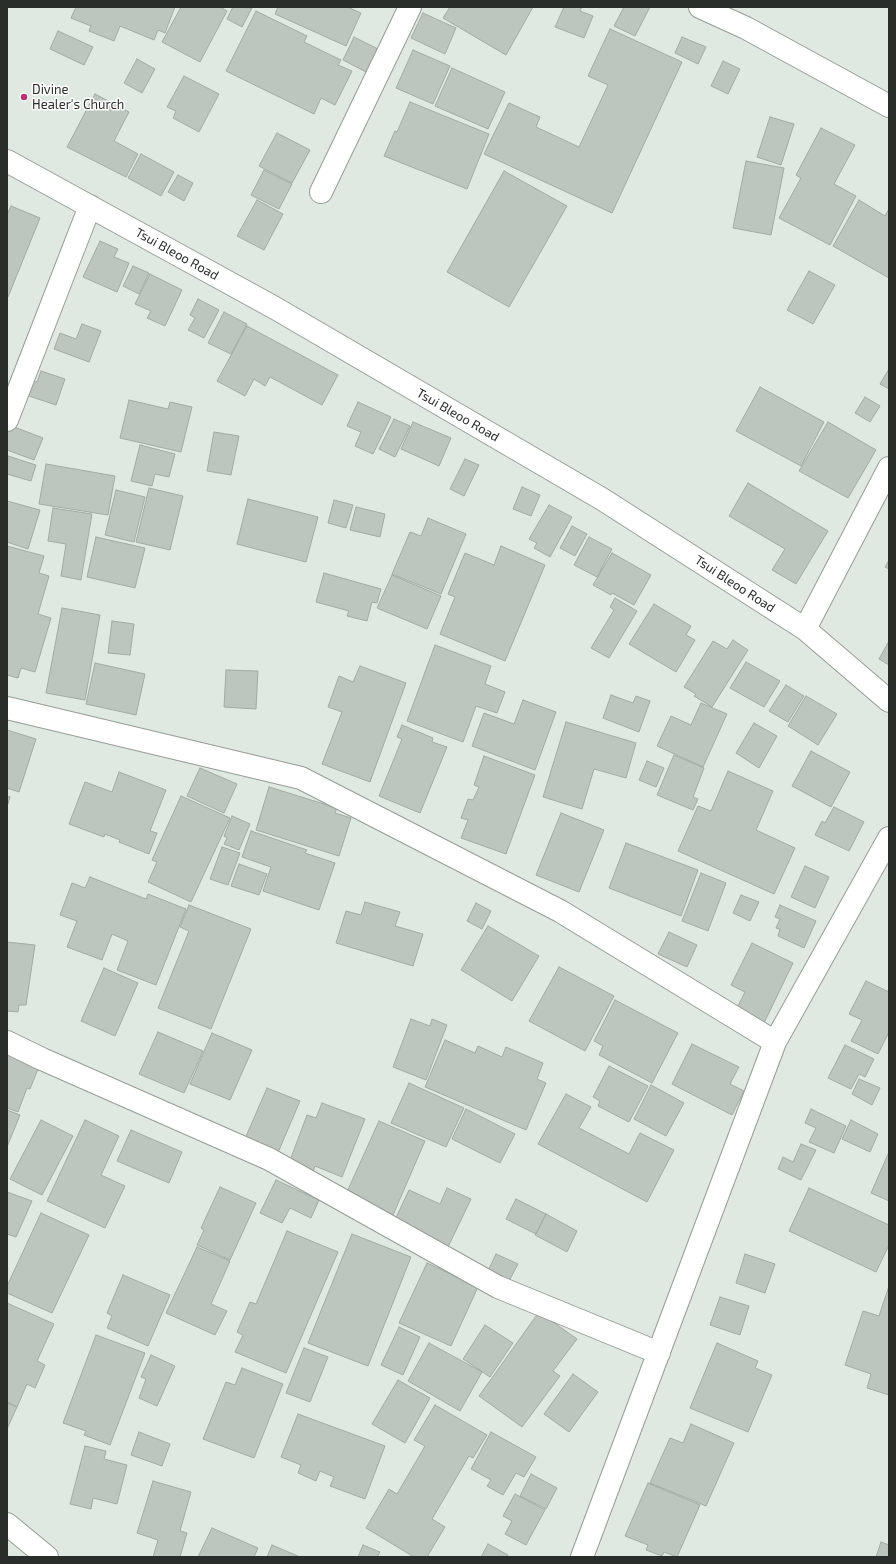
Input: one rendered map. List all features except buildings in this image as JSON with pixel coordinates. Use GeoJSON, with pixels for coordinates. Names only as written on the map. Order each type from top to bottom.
{"type":"FeatureCollection","features":[{"type":"Feature","properties":{"kind":"street"},"geometry":{"type":"LineString","coordinates":[[321,192],[410,7]]}},
{"type":"Feature","properties":{"kind":"street"},"geometry":{"type":"LineString","coordinates":[[700,7],[746,28],[889,106]]}},
{"type":"Feature","properties":{"kind":"street","name":"Tsui Bleoo Road"},"geometry":{"type":"LineString","coordinates":[[7,161],[275,308],[602,499],[805,629],[889,700]]}},
{"type":"Feature","properties":{"kind":"street"},"geometry":{"type":"LineString","coordinates":[[7,420],[90,206]]}},
{"type":"Feature","properties":{"kind":"street"},"geometry":{"type":"LineString","coordinates":[[805,629],[889,468]]}},
{"type":"Feature","properties":{"kind":"street"},"geometry":{"type":"LineString","coordinates":[[7,708],[301,778],[560,911],[775,1042]]}},
{"type":"Feature","properties":{"kind":"street"},"geometry":{"type":"LineString","coordinates":[[582,1557],[775,1042],[889,838]]}},
{"type":"Feature","properties":{"kind":"street"},"geometry":{"type":"LineString","coordinates":[[7,1042],[269,1159],[498,1287],[659,1353]]}},
{"type":"Feature","properties":{"kind":"street"},"geometry":{"type":"LineString","coordinates":[[7,1524],[47,1557]]}},
{"type":"Feature","properties":{"kind":"place","name":"Divine Healer's Church"},"geometry":{"type":"Point","coordinates":[24,97]}}]}
